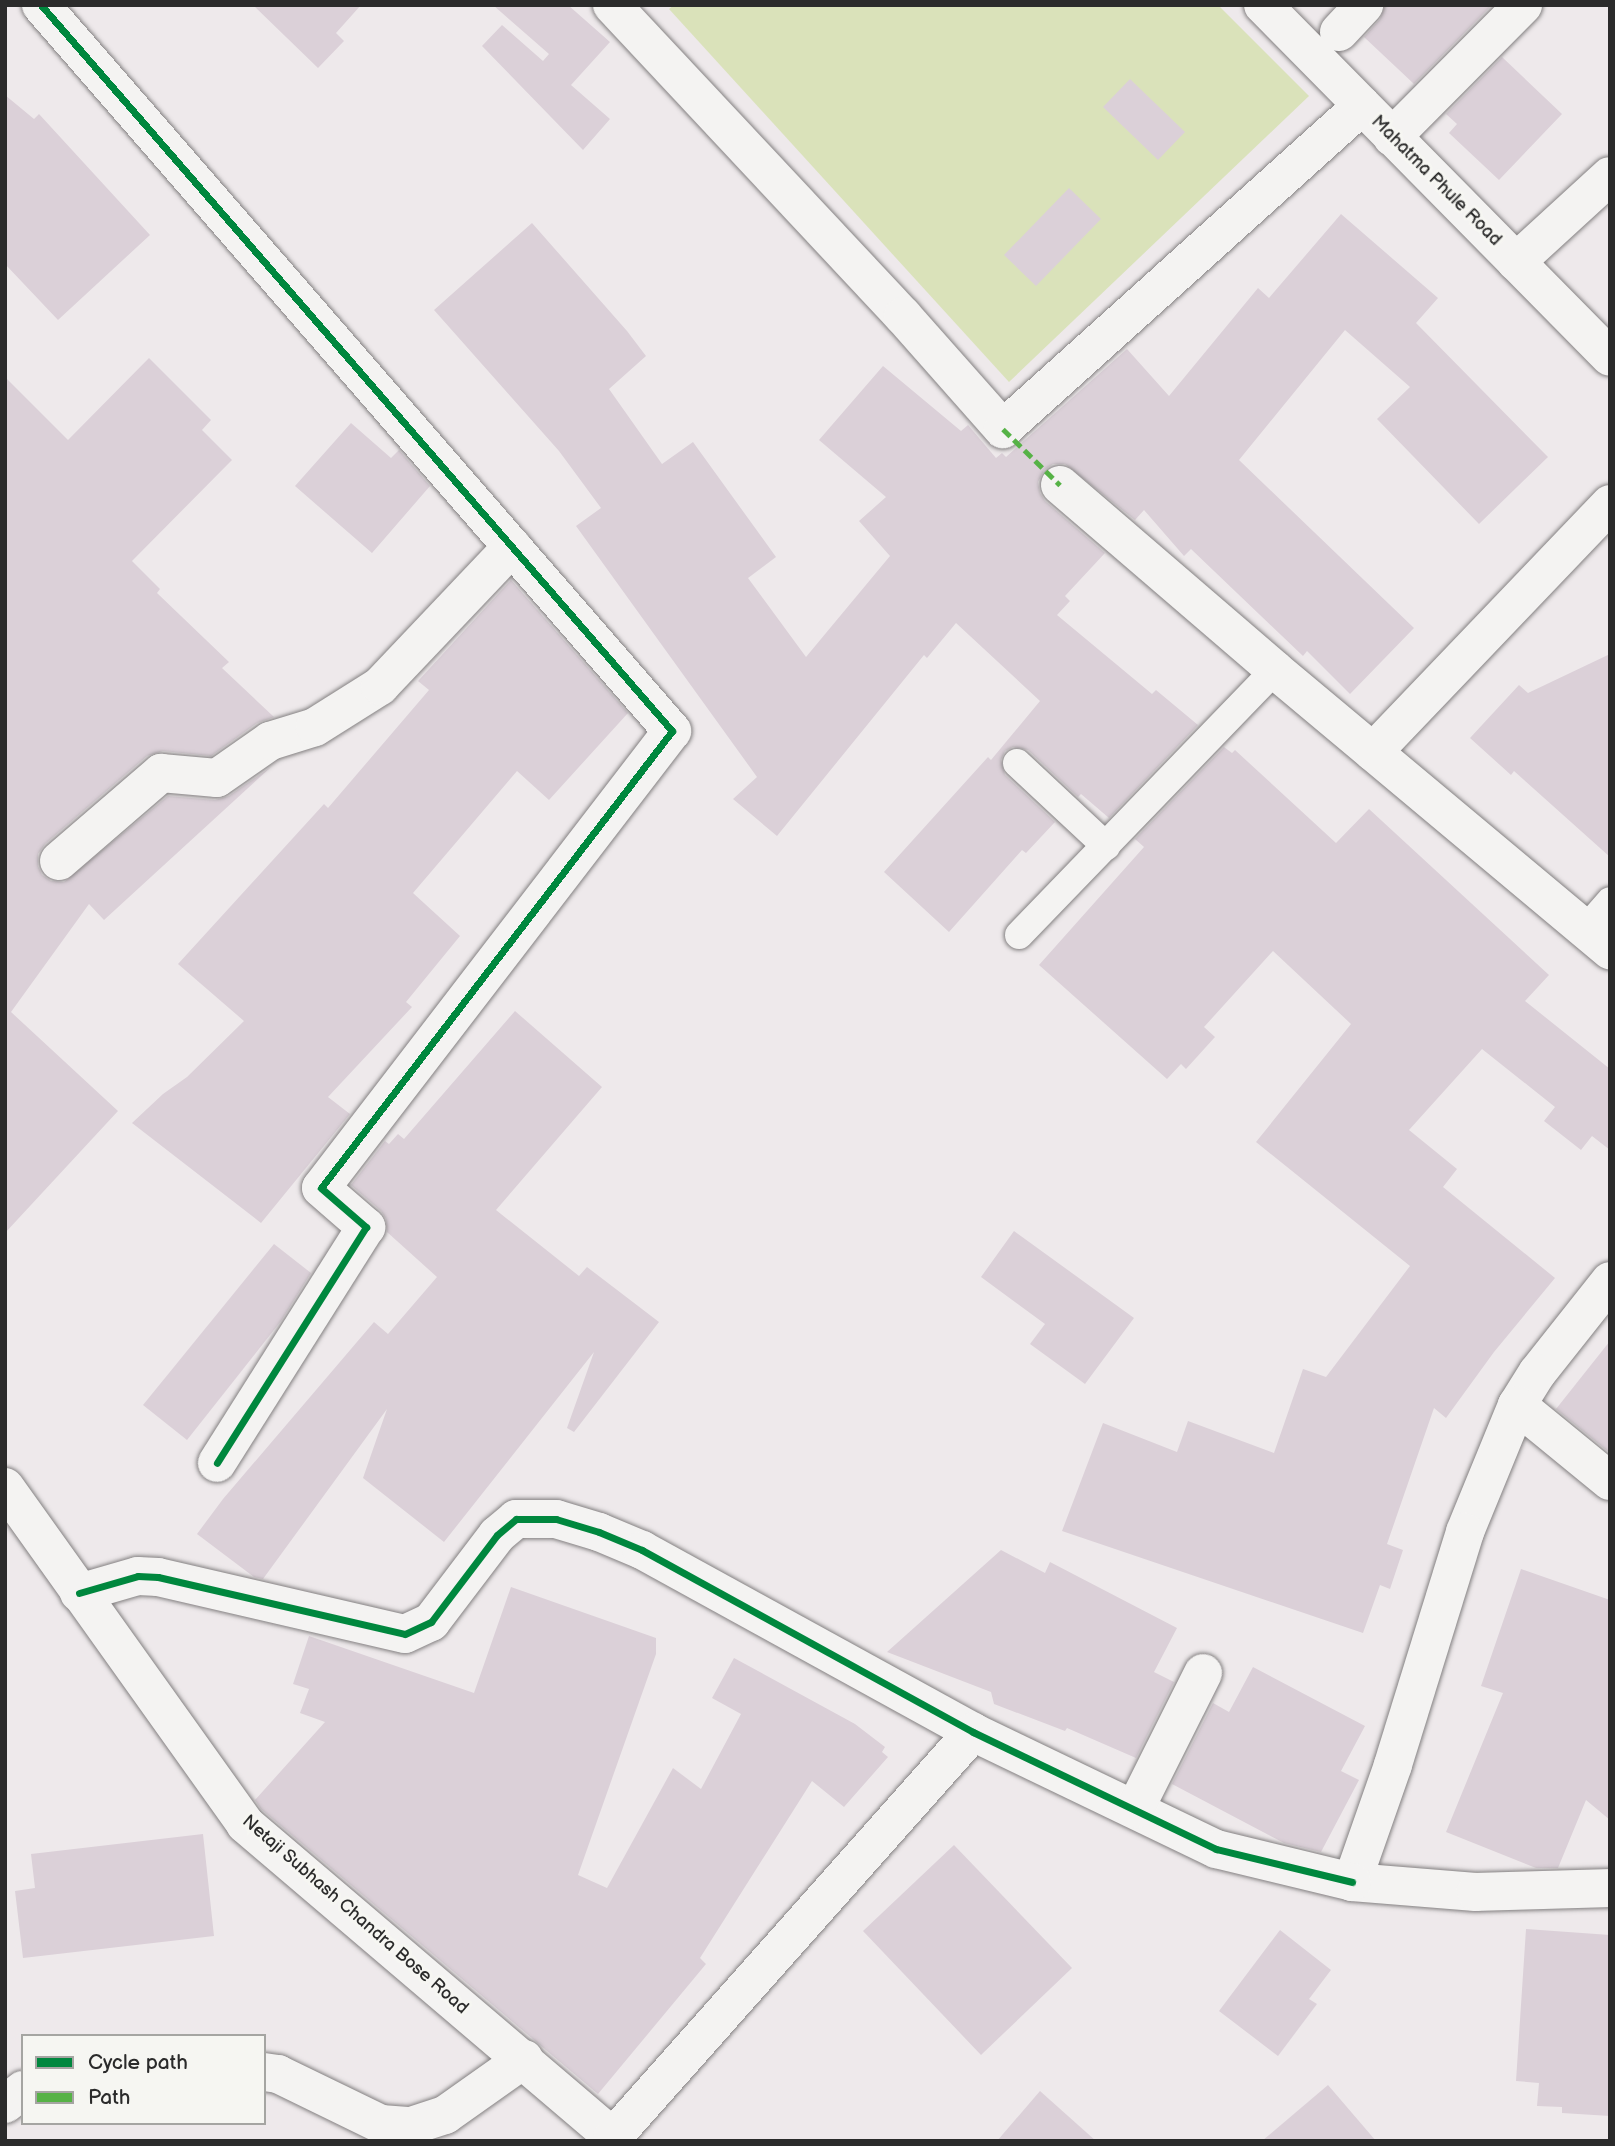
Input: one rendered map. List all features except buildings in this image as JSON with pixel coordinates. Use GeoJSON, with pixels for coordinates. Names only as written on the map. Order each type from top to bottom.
{"type":"FeatureCollection","features":[{"type":"Feature","properties":{"kind":"street"},"geometry":{"type":"LineString","coordinates":[[41,5],[673,731],[321,1188],[366,1227],[217,1463]]}},
{"type":"Feature","properties":{"kind":"street"},"geometry":{"type":"LineString","coordinates":[[612,5],[903,316],[1003,429],[1362,106]]}},
{"type":"Feature","properties":{"kind":"street","name":"Mahatma Phule Road"},"geometry":{"type":"LineString","coordinates":[[1263,5],[1610,357]]}},
{"type":"Feature","properties":{"kind":"street"},"geometry":{"type":"LineString","coordinates":[[1392,137],[1523,5]]}},
{"type":"Feature","properties":{"kind":"street"},"geometry":{"type":"LineString","coordinates":[[1516,262],[1610,176]]}},
{"type":"Feature","properties":{"kind":"street"},"geometry":{"type":"LineString","coordinates":[[1060,485],[1275,670],[1597,940]]}},
{"type":"Feature","properties":{"kind":"street"},"geometry":{"type":"LineString","coordinates":[[1373,752],[1610,504]]}},
{"type":"Feature","properties":{"kind":"street"},"geometry":{"type":"LineString","coordinates":[[59,862],[162,773],[217,778],[270,741],[315,727],[380,686],[512,547]]}},
{"type":"Feature","properties":{"kind":"street"},"geometry":{"type":"LineString","coordinates":[[1352,1882],[1393,1765],[1465,1532],[1517,1405],[1537,1373],[1610,1282]]}},
{"type":"Feature","properties":{"kind":"street"},"geometry":{"type":"LineString","coordinates":[[1517,1405],[1610,1481]]}},
{"type":"Feature","properties":{"kind":"street","name":"Netaji Subhash Chandra Bose Road"},"geometry":{"type":"LineString","coordinates":[[5,1487],[245,1824],[615,2139]]}},
{"type":"Feature","properties":{"kind":"street"},"geometry":{"type":"LineString","coordinates":[[79,1593],[138,1576],[158,1577],[405,1634],[431,1622],[497,1535],[516,1519],[556,1519],[599,1531],[642,1550],[973,1732],[1216,1849],[1352,1882],[1476,1892],[1610,1888]]}},
{"type":"Feature","properties":{"kind":"street"},"geometry":{"type":"LineString","coordinates":[[1135,1808],[1203,1673]]}},
{"type":"Feature","properties":{"kind":"street"},"geometry":{"type":"LineString","coordinates":[[615,2139],[973,1732]]}},
{"type":"Feature","properties":{"kind":"street"},"geometry":{"type":"LineString","coordinates":[[266,2072],[278,2074],[381,2124],[411,2126],[445,2115],[524,2059]]}},
{"type":"Feature","properties":{"kind":"street"},"geometry":{"type":"LineString","coordinates":[[5,2104],[21,2092]]}},
{"type":"Feature","properties":{"kind":"lane"},"geometry":{"type":"LineString","coordinates":[[1019,936],[1275,670]]}},
{"type":"Feature","properties":{"kind":"lane"},"geometry":{"type":"LineString","coordinates":[[1017,763],[1106,846]]}},
{"type":"Feature","properties":{"kind":"lane"},"geometry":{"type":"LineString","coordinates":[[1597,940],[1610,901]]}},
{"type":"Feature","properties":{"kind":"green space"},"geometry":{"type":"Polygon","coordinates":[[[674,5],[1218,5],[1309,96],[1009,382],[669,9],[674,5]]]}},
{"type":"Feature","properties":{"kind":"marked path"},"geometry":{"type":"LineString","coordinates":[[1003,429],[1060,485]]}},
{"type":"Feature","properties":{"kind":"cycle path"},"geometry":{"type":"LineString","coordinates":[[41,5],[672,731],[321,1188],[366,1227],[217,1463]]}},
{"type":"Feature","properties":{"kind":"cycle path"},"geometry":{"type":"LineString","coordinates":[[79,1593],[138,1576],[158,1577],[405,1634],[431,1622],[497,1535],[516,1519],[556,1519],[599,1532],[642,1550],[973,1732],[1216,1849],[1352,1882]]}}]}
